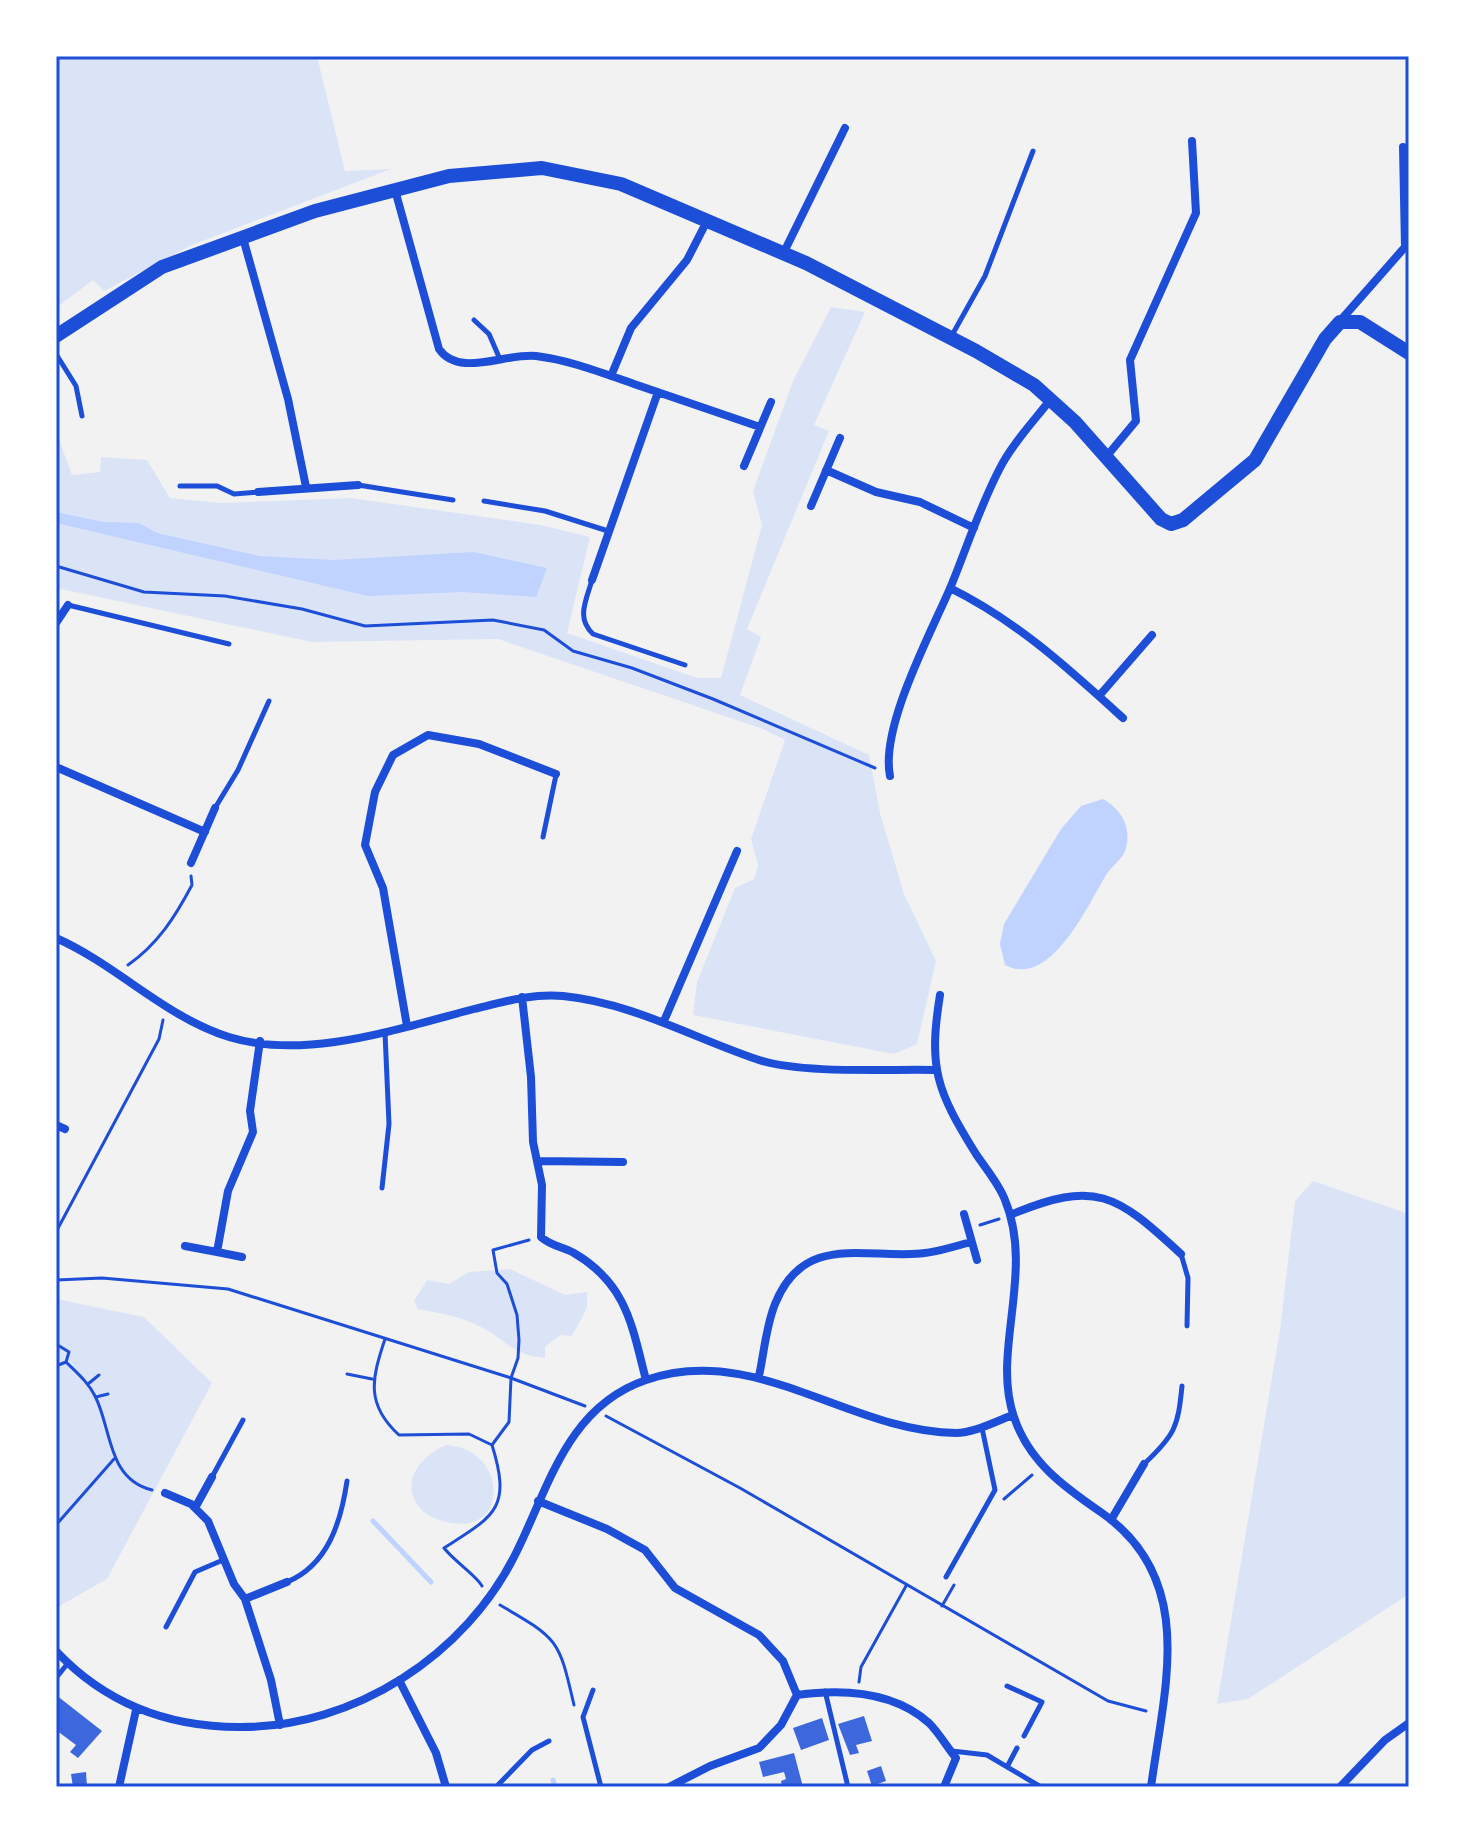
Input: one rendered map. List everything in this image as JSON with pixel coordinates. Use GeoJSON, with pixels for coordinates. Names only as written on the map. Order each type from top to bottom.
{"type":"FeatureCollection","features":[{"type":"Feature","properties":{"kind":"street"},"geometry":{"type":"LineString","coordinates":[[783,254],[845,128]]}},
{"type":"Feature","properties":{"kind":"street"},"geometry":{"type":"LineString","coordinates":[[1106,457],[1136,421],[1130,360],[1196,213],[1192,141]]}},
{"type":"Feature","properties":{"kind":"street"},"geometry":{"type":"LineString","coordinates":[[56,336],[162,267],[315,211],[449,176],[542,168],[621,184],[783,254],[951,338],[1034,385],[1106,457],[1161,519],[1171,524],[1183,520],[1255,460],[1325,339],[1405,247],[1403,147]]}},
{"type":"Feature","properties":{"kind":"street"},"geometry":{"type":"LineString","coordinates":[[395,190],[439,349],[448,361],[461,365],[499,357],[537,356],[611,376],[760,427]]}},
{"type":"Feature","properties":{"kind":"street"},"geometry":{"type":"LineString","coordinates":[[611,376],[631,328],[687,260],[707,221]]}},
{"type":"Feature","properties":{"kind":"street"},"geometry":{"type":"LineString","coordinates":[[243,238],[288,399],[306,487]]}},
{"type":"Feature","properties":{"kind":"street"},"geometry":{"type":"LineString","coordinates":[[1340,322],[1360,322],[1409,353]]}},
{"type":"Feature","properties":{"kind":"street"},"geometry":{"type":"LineString","coordinates":[[592,580],[658,392]]}},
{"type":"Feature","properties":{"kind":"street"},"geometry":{"type":"LineString","coordinates":[[890,776],[887,760],[892,735],[926,640],[1001,465],[1050,400]]}},
{"type":"Feature","properties":{"kind":"street"},"geometry":{"type":"LineString","coordinates":[[744,466],[771,402]]}},
{"type":"Feature","properties":{"kind":"street"},"geometry":{"type":"LineString","coordinates":[[811,506],[840,438]]}},
{"type":"Feature","properties":{"kind":"street"},"geometry":{"type":"LineString","coordinates":[[826,470],[876,492],[920,502],[974,528]]}},
{"type":"Feature","properties":{"kind":"street"},"geometry":{"type":"LineString","coordinates":[[258,492],[358,485]]}},
{"type":"Feature","properties":{"kind":"street"},"geometry":{"type":"LineString","coordinates":[[950,588],[1001,615],[1032,637],[1123,718]]}},
{"type":"Feature","properties":{"kind":"street"},"geometry":{"type":"LineString","coordinates":[[56,623],[68,605]]}},
{"type":"Feature","properties":{"kind":"street"},"geometry":{"type":"LineString","coordinates":[[1099,696],[1152,635]]}},
{"type":"Feature","properties":{"kind":"street"},"geometry":{"type":"LineString","coordinates":[[407,1026],[383,888],[365,845],[375,792],[393,755],[428,735],[479,744],[556,774]]}},
{"type":"Feature","properties":{"kind":"street"},"geometry":{"type":"LineString","coordinates":[[56,767],[205,832]]}},
{"type":"Feature","properties":{"kind":"street"},"geometry":{"type":"LineString","coordinates":[[191,863],[215,808]]}},
{"type":"Feature","properties":{"kind":"street"},"geometry":{"type":"LineString","coordinates":[[664,1021],[737,851]]}},
{"type":"Feature","properties":{"kind":"street"},"geometry":{"type":"LineString","coordinates":[[56,938],[119,972],[164,1004],[229,1037],[260,1041],[334,1042],[522,997],[560,995],[592,1000],[664,1021],[762,1061],[836,1069],[934,1070]]}},
{"type":"Feature","properties":{"kind":"street"},"geometry":{"type":"LineString","coordinates":[[940,995],[934,1030],[934,1070],[947,1108],[1004,1197],[1017,1249],[1008,1383],[1013,1415],[1041,1467],[1111,1520],[1140,1547],[1154,1570],[1168,1613],[1168,1653],[1151,1787]]}},
{"type":"Feature","properties":{"kind":"street"},"geometry":{"type":"LineString","coordinates":[[522,997],[531,1077],[533,1142],[542,1185],[541,1237],[572,1252],[598,1271],[627,1307],[646,1380]]}},
{"type":"Feature","properties":{"kind":"street"},"geometry":{"type":"LineString","coordinates":[[217,1252],[228,1191],[253,1132],[250,1111],[260,1041]]}},
{"type":"Feature","properties":{"kind":"street"},"geometry":{"type":"LineString","coordinates":[[539,1161],[623,1162]]}},
{"type":"Feature","properties":{"kind":"street"},"geometry":{"type":"LineString","coordinates":[[1010,1215],[1064,1195],[1083,1193],[1109,1199],[1133,1212],[1181,1254]]}},
{"type":"Feature","properties":{"kind":"street"},"geometry":{"type":"LineString","coordinates":[[964,1214],[977,1260]]}},
{"type":"Feature","properties":{"kind":"street"},"geometry":{"type":"LineString","coordinates":[[759,1376],[774,1306],[792,1276],[805,1265],[840,1251],[926,1254],[971,1242]]}},
{"type":"Feature","properties":{"kind":"street"},"geometry":{"type":"LineString","coordinates":[[185,1246],[242,1257]]}},
{"type":"Feature","properties":{"kind":"street"},"geometry":{"type":"LineString","coordinates":[[56,1651],[90,1682],[136,1710],[222,1727],[280,1725],[336,1711],[399,1680],[434,1655],[488,1598],[517,1551],[568,1443],[594,1410],[646,1380],[716,1370],[759,1376],[889,1424],[958,1433],[1013,1415]]}},
{"type":"Feature","properties":{"kind":"street"},"geometry":{"type":"LineString","coordinates":[[1111,1520],[1144,1464]]}},
{"type":"Feature","properties":{"kind":"street"},"geometry":{"type":"LineString","coordinates":[[195,1508],[212,1477]]}},
{"type":"Feature","properties":{"kind":"street"},"geometry":{"type":"LineString","coordinates":[[165,1493],[195,1508],[208,1521],[223,1560],[245,1599],[271,1680],[280,1725]]}},
{"type":"Feature","properties":{"kind":"street"},"geometry":{"type":"LineString","coordinates":[[538,1501],[607,1529],[645,1550],[675,1588],[759,1635],[783,1661],[797,1695]]}},
{"type":"Feature","properties":{"kind":"street"},"geometry":{"type":"LineString","coordinates":[[245,1599],[287,1582]]}},
{"type":"Feature","properties":{"kind":"street"},"geometry":{"type":"LineString","coordinates":[[399,1680],[436,1753],[446,1787]]}},
{"type":"Feature","properties":{"kind":"street"},"geometry":{"type":"LineString","coordinates":[[797,1695],[825,1691],[858,1693],[894,1702],[928,1722],[956,1758],[944,1787]]}},
{"type":"Feature","properties":{"kind":"street"},"geometry":{"type":"LineString","coordinates":[[669,1787],[710,1766],[759,1748],[781,1725],[797,1695]]}},
{"type":"Feature","properties":{"kind":"street"},"geometry":{"type":"LineString","coordinates":[[119,1787],[136,1710]]}},
{"type":"Feature","properties":{"kind":"street"},"geometry":{"type":"LineString","coordinates":[[1340,1787],[1385,1740],[1409,1723]]}},
{"type":"Feature","properties":{"kind":"lane"},"geometry":{"type":"LineString","coordinates":[[951,338],[985,276],[1033,151]]}},
{"type":"Feature","properties":{"kind":"lane"},"geometry":{"type":"LineString","coordinates":[[474,320],[489,334],[499,357]]}},
{"type":"Feature","properties":{"kind":"lane"},"geometry":{"type":"LineString","coordinates":[[56,354],[76,386],[82,416]]}},
{"type":"Feature","properties":{"kind":"lane"},"geometry":{"type":"LineString","coordinates":[[358,485],[453,500]]}},
{"type":"Feature","properties":{"kind":"lane"},"geometry":{"type":"LineString","coordinates":[[180,486],[217,486],[234,494],[258,492]]}},
{"type":"Feature","properties":{"kind":"lane"},"geometry":{"type":"LineString","coordinates":[[484,501],[545,511],[608,531]]}},
{"type":"Feature","properties":{"kind":"lane"},"geometry":{"type":"LineString","coordinates":[[592,580],[582,617],[584,626],[593,634],[685,665]]}},
{"type":"Feature","properties":{"kind":"lane"},"geometry":{"type":"LineString","coordinates":[[68,605],[229,644]]}},
{"type":"Feature","properties":{"kind":"lane"},"geometry":{"type":"LineString","coordinates":[[215,808],[238,770],[269,701]]}},
{"type":"Feature","properties":{"kind":"lane"},"geometry":{"type":"LineString","coordinates":[[543,837],[557,784],[556,774]]}},
{"type":"Feature","properties":{"kind":"lane"},"geometry":{"type":"LineString","coordinates":[[382,1188],[389,1124],[385,1032]]}},
{"type":"Feature","properties":{"kind":"lane"},"geometry":{"type":"LineString","coordinates":[[1181,1254],[1188,1278],[1187,1326]]}},
{"type":"Feature","properties":{"kind":"lane"},"geometry":{"type":"LineString","coordinates":[[1144,1464],[1169,1441],[1178,1426],[1182,1386]]}},
{"type":"Feature","properties":{"kind":"lane"},"geometry":{"type":"LineString","coordinates":[[212,1477],[243,1420]]}},
{"type":"Feature","properties":{"kind":"lane"},"geometry":{"type":"LineString","coordinates":[[946,1577],[995,1490],[982,1427]]}},
{"type":"Feature","properties":{"kind":"lane"},"geometry":{"type":"LineString","coordinates":[[287,1582],[306,1574],[332,1538],[343,1509],[347,1481]]}},
{"type":"Feature","properties":{"kind":"lane"},"geometry":{"type":"LineString","coordinates":[[166,1627],[195,1572],[223,1560]]}},
{"type":"Feature","properties":{"kind":"lane"},"geometry":{"type":"LineString","coordinates":[[56,1678],[68,1663]]}},
{"type":"Feature","properties":{"kind":"lane"},"geometry":{"type":"LineString","coordinates":[[1007,1686],[1042,1702],[1024,1736]]}},
{"type":"Feature","properties":{"kind":"lane"},"geometry":{"type":"LineString","coordinates":[[593,1690],[583,1717],[601,1787]]}},
{"type":"Feature","properties":{"kind":"lane"},"geometry":{"type":"LineString","coordinates":[[825,1691],[848,1787]]}},
{"type":"Feature","properties":{"kind":"lane"},"geometry":{"type":"LineString","coordinates":[[496,1787],[532,1750],[549,1741]]}},
{"type":"Feature","properties":{"kind":"lane"},"geometry":{"type":"LineString","coordinates":[[1007,1767],[1017,1748]]}},
{"type":"Feature","properties":{"kind":"lane"},"geometry":{"type":"LineString","coordinates":[[951,1752],[982,1753],[1041,1787]]}},
{"type":"Feature","properties":{"kind":"path"},"geometry":{"type":"LineString","coordinates":[[56,566],[144,592],[225,596],[302,609],[365,626],[493,620],[544,630],[573,651],[632,668],[713,699],[890,776]]}},
{"type":"Feature","properties":{"kind":"path"},"geometry":{"type":"LineString","coordinates":[[119,972],[149,950],[176,914],[192,885],[191,863]]}},
{"type":"Feature","properties":{"kind":"path"},"geometry":{"type":"LineString","coordinates":[[56,1232],[159,1039],[164,1004]]}},
{"type":"Feature","properties":{"kind":"path"},"geometry":{"type":"LineString","coordinates":[[968,1230],[1010,1215]]}},
{"type":"Feature","properties":{"kind":"path"},"geometry":{"type":"LineString","coordinates":[[492,1445],[509,1422],[511,1378],[518,1358],[517,1315],[507,1284],[497,1273],[493,1250],[541,1237]]}},
{"type":"Feature","properties":{"kind":"path"},"geometry":{"type":"LineString","coordinates":[[56,1280],[102,1278],[228,1289],[511,1378],[594,1410],[740,1488],[1108,1701],[1146,1711]]}},
{"type":"Feature","properties":{"kind":"path"},"geometry":{"type":"LineString","coordinates":[[385,1339],[372,1379],[385,1423],[399,1435],[469,1434],[492,1445]]}},
{"type":"Feature","properties":{"kind":"path"},"geometry":{"type":"LineString","coordinates":[[56,1344],[69,1352],[66,1362]]}},
{"type":"Feature","properties":{"kind":"path"},"geometry":{"type":"LineString","coordinates":[[56,1366],[66,1362]]}},
{"type":"Feature","properties":{"kind":"path"},"geometry":{"type":"LineString","coordinates":[[66,1362],[96,1397],[114,1459],[139,1487]]}},
{"type":"Feature","properties":{"kind":"path"},"geometry":{"type":"LineString","coordinates":[[347,1374],[372,1379]]}},
{"type":"Feature","properties":{"kind":"path"},"geometry":{"type":"LineString","coordinates":[[88,1384],[99,1375]]}},
{"type":"Feature","properties":{"kind":"path"},"geometry":{"type":"LineString","coordinates":[[96,1397],[108,1394]]}},
{"type":"Feature","properties":{"kind":"path"},"geometry":{"type":"LineString","coordinates":[[492,1445],[500,1477],[498,1503],[488,1521],[444,1548],[460,1568],[478,1577],[488,1598],[541,1629],[560,1650],[576,1716]]}},
{"type":"Feature","properties":{"kind":"path"},"geometry":{"type":"LineString","coordinates":[[56,1535],[56,1524],[114,1459]]}},
{"type":"Feature","properties":{"kind":"path"},"geometry":{"type":"LineString","coordinates":[[858,1693],[861,1667],[906,1586]]}},
{"type":"Feature","properties":{"kind":"shaded area"},"geometry":{"type":"Polygon","coordinates":[[[56,56],[317,56],[345,171],[391,169],[192,245],[104,291],[93,280],[56,308],[56,56]]]}},
{"type":"Feature","properties":{"kind":"shaded area"},"geometry":{"type":"Polygon","coordinates":[[[831,307],[865,312],[814,425],[829,431],[747,629],[761,637],[740,695],[869,755],[880,813],[904,894],[936,961],[917,1044],[894,1054],[693,1015],[697,982],[735,888],[754,879],[758,865],[751,839],[785,740],[763,729],[498,639],[312,642],[56,588],[56,431],[72,475],[100,472],[101,457],[147,460],[170,498],[221,503],[351,498],[541,525],[590,537],[567,633],[697,678],[721,678],[762,525],[753,491],[793,381],[831,307]]]}},
{"type":"Feature","properties":{"kind":"shaded area"},"geometry":{"type":"Polygon","coordinates":[[[1313,1181],[1409,1214],[1409,1594],[1248,1699],[1217,1704],[1280,1330],[1295,1201],[1313,1181]]]}},
{"type":"Feature","properties":{"kind":"shaded area"},"geometry":{"type":"Polygon","coordinates":[[[510,1269],[565,1295],[587,1292],[587,1308],[572,1336],[560,1335],[545,1347],[545,1358],[516,1350],[472,1323],[418,1309],[414,1301],[427,1280],[449,1284],[469,1272],[510,1269]]]}},
{"type":"Feature","properties":{"kind":"shaded area"},"geometry":{"type":"Polygon","coordinates":[[[56,1299],[144,1317],[212,1383],[107,1579],[56,1608],[56,1299]]]}},
{"type":"Feature","properties":{"kind":"shaded area"},"geometry":{"type":"Polygon","coordinates":[[[446,1445],[466,1450],[481,1460],[490,1474],[494,1489],[492,1504],[484,1515],[471,1523],[452,1523],[434,1518],[419,1507],[413,1497],[412,1479],[416,1470],[429,1455],[446,1445]]]}},
{"type":"Feature","properties":{"kind":"water"},"geometry":{"type":"Polygon","coordinates":[[[56,512],[103,522],[139,523],[157,533],[259,556],[334,560],[473,552],[547,568],[536,597],[464,592],[368,596],[56,523],[56,512]]]}},
{"type":"Feature","properties":{"kind":"water"},"geometry":{"type":"Polygon","coordinates":[[[1103,799],[1124,820],[1127,843],[1124,854],[1106,875],[1078,924],[1052,956],[1037,966],[1021,969],[1005,965],[1000,944],[1004,924],[1061,829],[1081,806],[1103,799]]]}},
{"type":"Feature","properties":{"kind":"building"},"geometry":{"type":"Polygon","coordinates":[[[56,1695],[102,1731],[78,1758],[70,1752],[76,1745],[56,1730],[56,1695]]]}},
{"type":"Feature","properties":{"kind":"building"},"geometry":{"type":"Polygon","coordinates":[[[864,1716],[872,1741],[856,1745],[859,1753],[850,1755],[838,1724],[864,1716]]]}},
{"type":"Feature","properties":{"kind":"building"},"geometry":{"type":"Polygon","coordinates":[[[822,1718],[829,1740],[801,1750],[793,1728],[822,1718]]]}},
{"type":"Feature","properties":{"kind":"building"},"geometry":{"type":"Polygon","coordinates":[[[794,1753],[803,1787],[782,1787],[781,1781],[786,1779],[784,1772],[763,1777],[759,1762],[794,1753]]]}},
{"type":"Feature","properties":{"kind":"building"},"geometry":{"type":"Polygon","coordinates":[[[881,1766],[886,1781],[872,1786],[867,1771],[881,1766]]]}},
{"type":"Feature","properties":{"kind":"building"},"geometry":{"type":"Polygon","coordinates":[[[86,1772],[87,1787],[73,1787],[71,1774],[86,1772]]]}},
{"type":"Feature","properties":{"kind":"waterway"},"geometry":{"type":"LineString","coordinates":[[373,1521],[431,1582]]}},
{"type":"Feature","properties":{"kind":"waterway"},"geometry":{"type":"LineString","coordinates":[[553,1780],[555,1787]]}}]}
